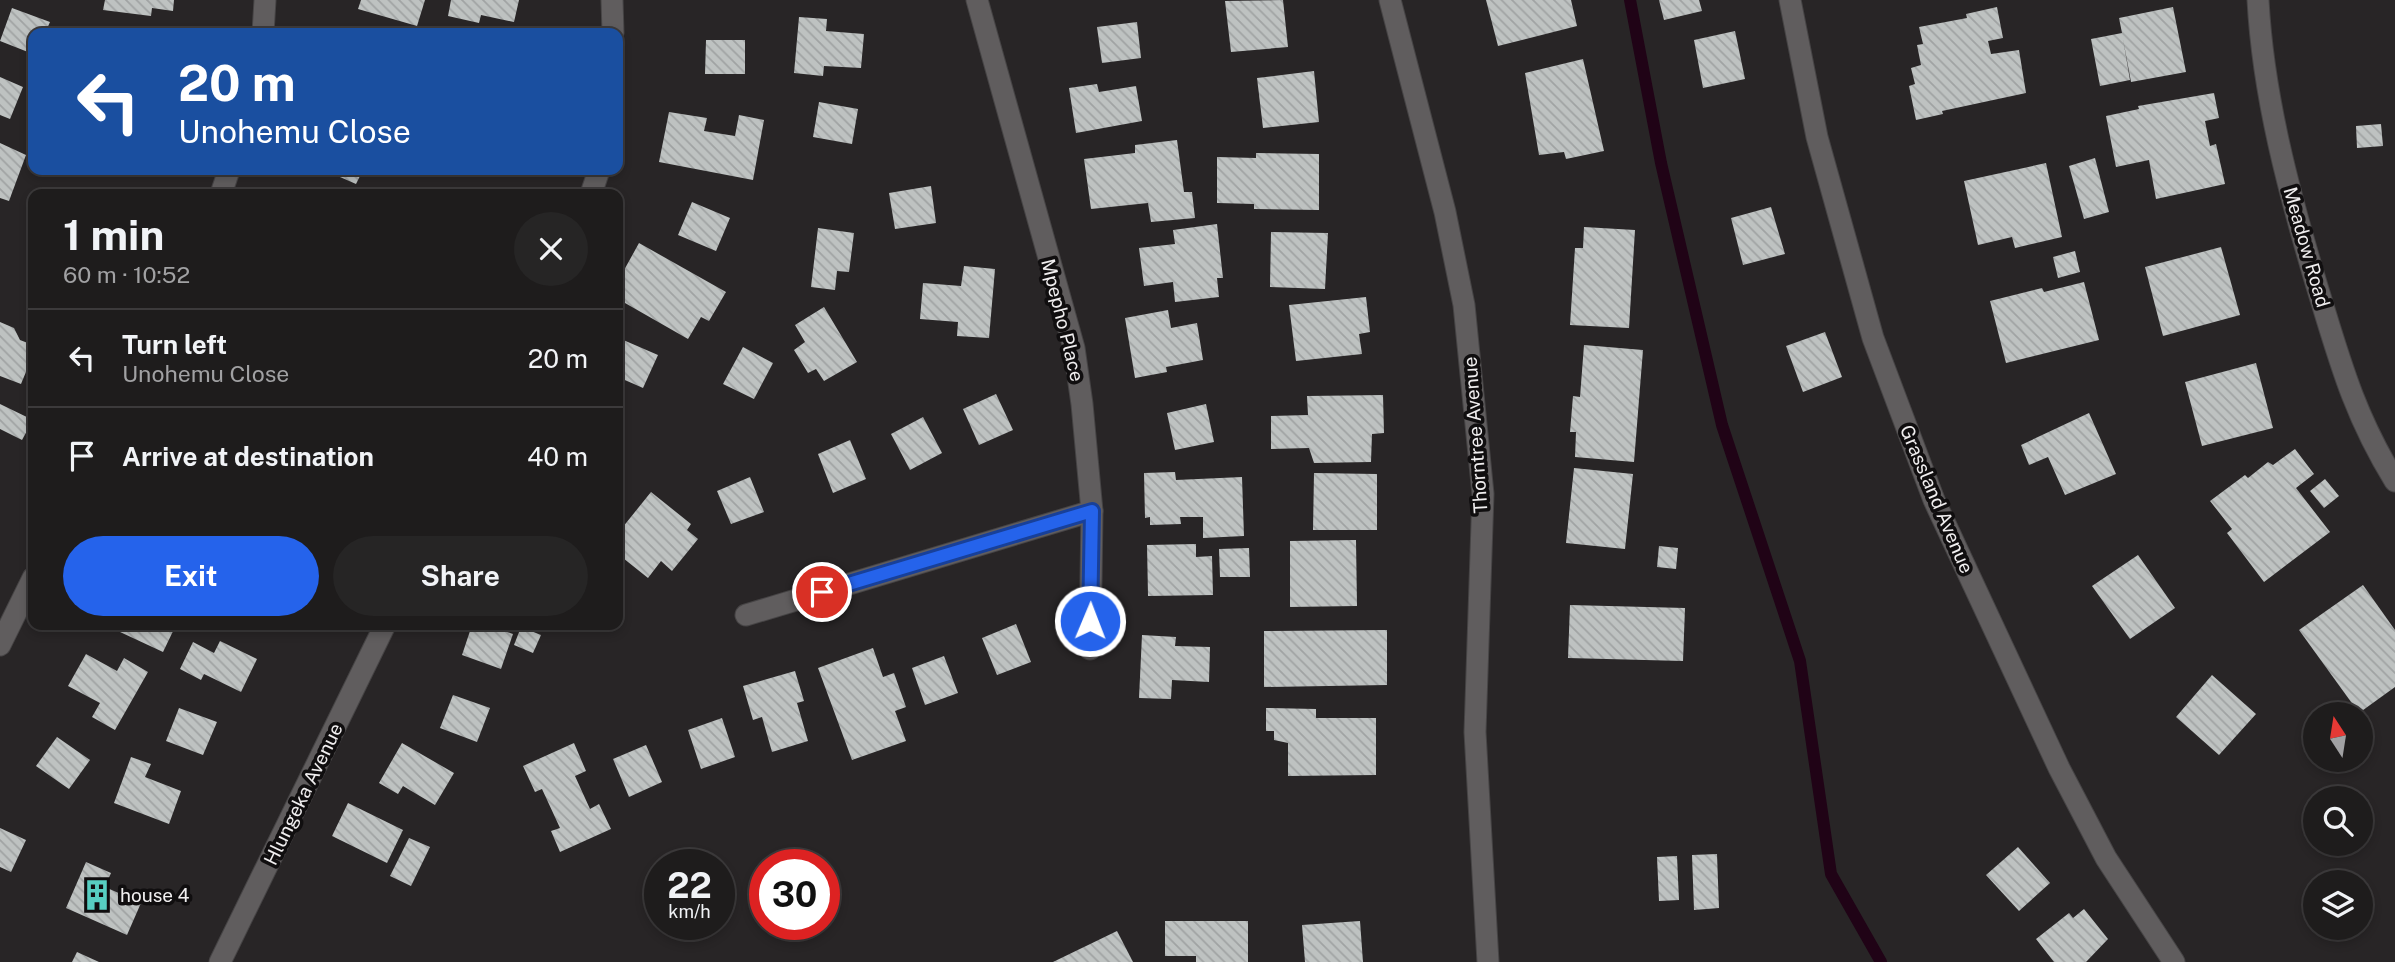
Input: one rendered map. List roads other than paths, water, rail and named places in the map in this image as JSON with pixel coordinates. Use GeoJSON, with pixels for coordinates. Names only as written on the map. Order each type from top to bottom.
{"type":"FeatureCollection","features":[{"type":"Feature","properties":{"kind":"street"},"geometry":{"type":"LineString","coordinates":[[263,28],[265,0]]}},
{"type":"Feature","properties":{"kind":"street"},"geometry":{"type":"LineString","coordinates":[[612,0],[613,28]]}},
{"type":"Feature","properties":{"kind":"street","name":"Mpepho Place"},"geometry":{"type":"LineString","coordinates":[[977,0],[1074,348],[1092,511],[1090,649]]}},
{"type":"Feature","properties":{"kind":"street","name":"Thorntree Avenue"},"geometry":{"type":"LineString","coordinates":[[1390,0],[1445,212],[1464,305],[1483,494],[1475,732],[1488,962]]}},
{"type":"Feature","properties":{"kind":"street","name":"Grassland Avenue"},"geometry":{"type":"LineString","coordinates":[[1790,0],[1816,137],[1873,338],[1934,500],[2065,780],[2106,858],[2174,962]]}},
{"type":"Feature","properties":{"kind":"street","name":"Meadow Road"},"geometry":{"type":"LineString","coordinates":[[2258,0],[2273,113],[2297,216],[2349,393],[2371,441],[2395,481]]}},
{"type":"Feature","properties":{"kind":"street"},"geometry":{"type":"LineString","coordinates":[[746,615],[1092,511]]}},
{"type":"Feature","properties":{"kind":"street"},"geometry":{"type":"LineString","coordinates":[[0,645],[28,588]]}},
{"type":"Feature","properties":{"kind":"street","name":"Hlungeka Avenue"},"geometry":{"type":"LineString","coordinates":[[220,962],[383,630]]}},
{"type":"Feature","properties":{"kind":"waterway"},"geometry":{"type":"LineString","coordinates":[[1630,0],[1661,163],[1722,425],[1800,661],[1831,874],[1881,962]]}},
{"type":"Feature","properties":{"kind":"place","name":"house 4"},"geometry":{"type":"Point","coordinates":[97,895]}}]}
